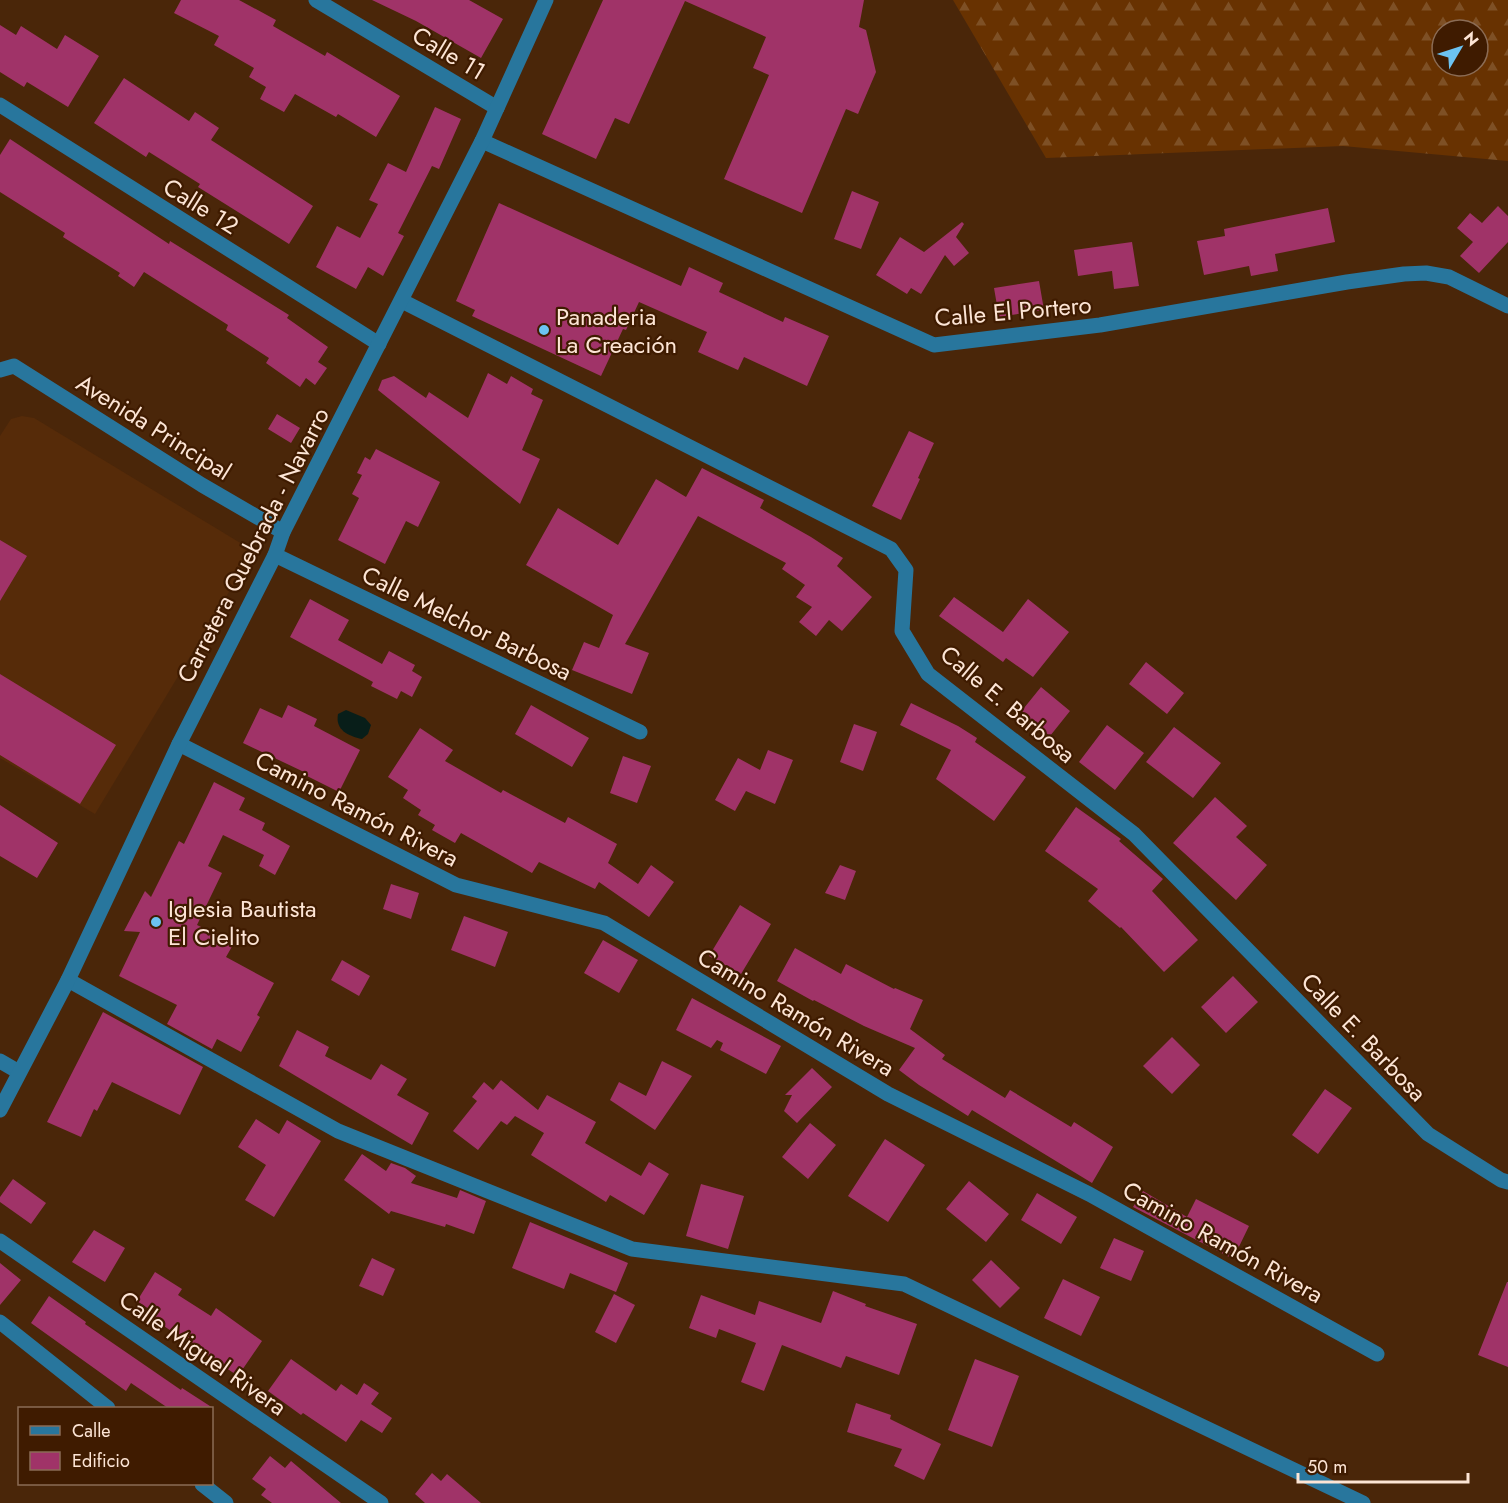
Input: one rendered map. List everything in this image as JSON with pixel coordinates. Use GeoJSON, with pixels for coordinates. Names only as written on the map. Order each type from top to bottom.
{"type":"FeatureCollection","features":[{"type":"Feature","properties":{"kind":"street","name":"Calle 11"},"geometry":{"type":"LineString","coordinates":[[316,0],[497,108]]}},
{"type":"Feature","properties":{"kind":"street","name":"Carretera Quebrada - Navarro"},"geometry":{"type":"LineString","coordinates":[[0,1110],[68,980],[179,744],[275,555],[283,532],[482,141],[546,0]]}},
{"type":"Feature","properties":{"kind":"street","name":"Calle 12"},"geometry":{"type":"LineString","coordinates":[[0,105],[379,344]]}},
{"type":"Feature","properties":{"kind":"street","name":"Calle El Portero"},"geometry":{"type":"LineString","coordinates":[[482,141],[934,345],[1100,325],[1404,274],[1426,273],[1449,277],[1508,306]]}},
{"type":"Feature","properties":{"kind":"street","name":"Calle E. Barbosa"},"geometry":{"type":"LineString","coordinates":[[402,301],[891,549],[906,570],[903,631],[928,674],[1134,834],[1428,1134],[1501,1180],[1508,1182]]}},
{"type":"Feature","properties":{"kind":"street","name":"Avenida Principal"},"geometry":{"type":"LineString","coordinates":[[0,370],[14,366],[24,371],[202,485],[283,532]]}},
{"type":"Feature","properties":{"kind":"street","name":"Calle Melchor Barbosa"},"geometry":{"type":"LineString","coordinates":[[275,555],[640,732]]}},
{"type":"Feature","properties":{"kind":"street","name":"Camino Ramón Rivera"},"geometry":{"type":"LineString","coordinates":[[179,744],[456,885],[604,922],[888,1094],[1089,1194],[1377,1354]]}},
{"type":"Feature","properties":{"kind":"street"},"geometry":{"type":"LineString","coordinates":[[68,980],[349,1135],[632,1249],[904,1284],[1363,1503]]}},
{"type":"Feature","properties":{"kind":"street"},"geometry":{"type":"LineString","coordinates":[[0,1061],[19,1072]]}},
{"type":"Feature","properties":{"kind":"street","name":"Calle Miguel Rivera"},"geometry":{"type":"LineString","coordinates":[[0,1241],[381,1503]]}},
{"type":"Feature","properties":{"kind":"street"},"geometry":{"type":"LineString","coordinates":[[0,1322],[107,1407]]}},
{"type":"Feature","properties":{"kind":"street"},"geometry":{"type":"LineString","coordinates":[[203,1485],[226,1503]]}},
{"type":"Feature","properties":{"kind":"shaded area"},"geometry":{"type":"Polygon","coordinates":[[[22,416],[34,418],[247,547],[249,554],[247,562],[95,814],[0,758],[0,436],[11,419],[22,416]]]}},
{"type":"Feature","properties":{"kind":"green space"},"geometry":{"type":"Polygon","coordinates":[[[953,0],[1508,0],[1508,161],[1343,146],[1046,158],[953,0]]]}},
{"type":"Feature","properties":{"kind":"water"},"geometry":{"type":"Polygon","coordinates":[[[346,710],[365,718],[371,725],[368,734],[362,739],[347,734],[341,728],[338,714],[346,710]]]}},
{"type":"Feature","properties":{"kind":"building"},"geometry":{"type":"Polygon","coordinates":[[[181,0],[239,0],[276,20],[273,26],[325,56],[327,52],[400,96],[376,137],[338,114],[336,117],[295,94],[284,112],[260,99],[266,87],[249,77],[254,68],[214,45],[219,36],[174,13],[181,0]]]}},
{"type":"Feature","properties":{"kind":"building"},"geometry":{"type":"Polygon","coordinates":[[[372,0],[469,0],[503,19],[481,58],[416,21],[372,0]]]}},
{"type":"Feature","properties":{"kind":"building"},"geometry":{"type":"Polygon","coordinates":[[[603,0],[864,0],[859,27],[866,30],[876,72],[858,114],[846,109],[802,213],[724,179],[769,75],[753,68],[766,37],[685,1],[629,124],[615,118],[596,159],[542,134],[603,0]]]}},
{"type":"Feature","properties":{"kind":"building"},"geometry":{"type":"Polygon","coordinates":[[[0,25],[16,35],[21,26],[57,49],[65,35],[99,56],[68,107],[27,82],[24,87],[0,72],[0,25]]]}},
{"type":"Feature","properties":{"kind":"building"},"geometry":{"type":"Polygon","coordinates":[[[124,78],[189,121],[195,112],[219,128],[211,140],[313,206],[289,244],[198,187],[200,184],[149,152],[146,157],[94,123],[124,78]]]}},
{"type":"Feature","properties":{"kind":"building"},"geometry":{"type":"Polygon","coordinates":[[[435,107],[461,119],[439,169],[432,166],[398,233],[404,236],[383,276],[368,267],[356,289],[316,267],[337,226],[360,238],[378,204],[369,200],[388,163],[406,172],[435,107]]]}},
{"type":"Feature","properties":{"kind":"building"},"geometry":{"type":"Polygon","coordinates":[[[10,139],[169,244],[170,241],[289,315],[287,318],[328,347],[318,362],[327,368],[315,385],[306,378],[300,387],[266,363],[269,358],[226,330],[228,325],[144,272],[134,287],[118,276],[120,273],[63,237],[65,233],[0,192],[0,155],[10,139]]]}},
{"type":"Feature","properties":{"kind":"building"},"geometry":{"type":"Polygon","coordinates":[[[852,191],[879,202],[861,249],[834,239],[852,191]]]}},
{"type":"Feature","properties":{"kind":"building"},"geometry":{"type":"Polygon","coordinates":[[[499,203],[681,286],[689,267],[723,283],[719,292],[783,322],[785,317],[829,336],[807,386],[744,357],[738,370],[698,352],[707,332],[639,302],[626,330],[623,329],[601,376],[472,316],[475,310],[456,301],[499,203]]]}},
{"type":"Feature","properties":{"kind":"building"},"geometry":{"type":"Polygon","coordinates":[[[1498,206],[1508,216],[1508,242],[1479,273],[1460,256],[1473,242],[1457,228],[1470,213],[1482,223],[1498,206]]]}},
{"type":"Feature","properties":{"kind":"building"},"geometry":{"type":"Polygon","coordinates":[[[1328,208],[1335,242],[1275,254],[1278,271],[1251,276],[1249,266],[1204,275],[1197,241],[1225,236],[1224,229],[1328,208]]]}},
{"type":"Feature","properties":{"kind":"building"},"geometry":{"type":"Polygon","coordinates":[[[962,222],[964,224],[956,237],[969,253],[954,266],[945,255],[921,294],[911,288],[907,294],[876,275],[900,237],[924,252],[962,222]]]}},
{"type":"Feature","properties":{"kind":"building"},"geometry":{"type":"Polygon","coordinates":[[[1132,242],[1139,286],[1114,289],[1112,271],[1078,276],[1074,250],[1132,242]]]}},
{"type":"Feature","properties":{"kind":"building"},"geometry":{"type":"Polygon","coordinates":[[[1039,281],[1044,310],[999,317],[994,288],[1039,281]]]}},
{"type":"Feature","properties":{"kind":"building"},"geometry":{"type":"Polygon","coordinates":[[[488,373],[507,384],[511,376],[533,389],[531,394],[543,400],[522,450],[540,459],[520,504],[378,390],[382,380],[394,376],[426,398],[429,392],[468,418],[488,373]]]}},
{"type":"Feature","properties":{"kind":"building"},"geometry":{"type":"Polygon","coordinates":[[[277,414],[300,428],[291,443],[268,429],[277,414]]]}},
{"type":"Feature","properties":{"kind":"building"},"geometry":{"type":"Polygon","coordinates":[[[909,431],[934,443],[901,520],[872,506],[909,431]]]}},
{"type":"Feature","properties":{"kind":"building"},"geometry":{"type":"Polygon","coordinates":[[[376,449],[440,482],[418,527],[406,521],[385,564],[338,540],[359,498],[352,494],[362,475],[357,473],[365,457],[370,460],[376,449]]]}},
{"type":"Feature","properties":{"kind":"building"},"geometry":{"type":"Polygon","coordinates":[[[702,468],[764,500],[760,508],[843,558],[837,566],[872,597],[842,631],[829,620],[816,636],[799,622],[812,607],[796,597],[805,585],[782,569],[786,563],[698,516],[625,644],[649,653],[632,694],[572,670],[584,642],[599,648],[613,615],[526,565],[558,508],[618,545],[656,479],[686,497],[702,468]]]}},
{"type":"Feature","properties":{"kind":"building"},"geometry":{"type":"Polygon","coordinates":[[[0,540],[27,556],[0,601],[0,540]]]}},
{"type":"Feature","properties":{"kind":"building"},"geometry":{"type":"Polygon","coordinates":[[[954,597],[1003,632],[1028,599],[1069,632],[1033,677],[1006,658],[1003,662],[939,616],[954,597]]]}},
{"type":"Feature","properties":{"kind":"building"},"geometry":{"type":"Polygon","coordinates":[[[310,599],[349,620],[338,640],[382,664],[389,651],[415,665],[412,671],[422,677],[412,697],[401,691],[397,699],[371,686],[373,682],[290,637],[310,599]]]}},
{"type":"Feature","properties":{"kind":"building"},"geometry":{"type":"Polygon","coordinates":[[[1146,662],[1184,693],[1167,714],[1129,684],[1146,662]]]}},
{"type":"Feature","properties":{"kind":"building"},"geometry":{"type":"Polygon","coordinates":[[[0,674],[116,745],[80,804],[0,755],[0,674]]]}},
{"type":"Feature","properties":{"kind":"building"},"geometry":{"type":"Polygon","coordinates":[[[1041,687],[1070,711],[1050,736],[1020,713],[1041,687]]]}},
{"type":"Feature","properties":{"kind":"building"},"geometry":{"type":"Polygon","coordinates":[[[911,703],[977,738],[975,742],[1026,777],[994,821],[936,779],[951,750],[900,725],[911,703]]]}},
{"type":"Feature","properties":{"kind":"building"},"geometry":{"type":"Polygon","coordinates":[[[288,705],[317,719],[314,726],[360,750],[339,792],[303,774],[304,772],[243,743],[260,708],[282,718],[288,705]]]}},
{"type":"Feature","properties":{"kind":"building"},"geometry":{"type":"Polygon","coordinates":[[[531,705],[589,738],[572,767],[515,734],[531,705]]]}},
{"type":"Feature","properties":{"kind":"building"},"geometry":{"type":"Polygon","coordinates":[[[854,724],[877,732],[863,771],[840,762],[854,724]]]}},
{"type":"Feature","properties":{"kind":"building"},"geometry":{"type":"Polygon","coordinates":[[[1107,725],[1144,753],[1115,790],[1079,762],[1107,725]]]}},
{"type":"Feature","properties":{"kind":"building"},"geometry":{"type":"Polygon","coordinates":[[[1174,727],[1221,763],[1193,798],[1146,762],[1174,727]]]}},
{"type":"Feature","properties":{"kind":"building"},"geometry":{"type":"Polygon","coordinates":[[[420,728],[453,750],[445,761],[501,793],[503,790],[565,823],[568,817],[617,844],[608,863],[638,884],[651,865],[674,882],[649,917],[599,882],[595,889],[539,862],[532,873],[461,833],[455,843],[432,830],[435,825],[418,815],[421,810],[403,798],[408,790],[388,777],[420,728]]]}},
{"type":"Feature","properties":{"kind":"building"},"geometry":{"type":"Polygon","coordinates":[[[768,750],[793,760],[775,804],[746,791],[735,811],[715,800],[738,758],[760,770],[768,750]]]}},
{"type":"Feature","properties":{"kind":"building"},"geometry":{"type":"Polygon","coordinates":[[[623,756],[651,766],[637,803],[610,793],[623,756]]]}},
{"type":"Feature","properties":{"kind":"building"},"geometry":{"type":"Polygon","coordinates":[[[214,782],[245,798],[239,810],[265,823],[262,830],[290,846],[275,875],[259,866],[264,855],[223,835],[208,866],[222,873],[197,925],[234,943],[226,957],[274,983],[257,1015],[260,1017],[241,1052],[217,1039],[212,1049],[167,1024],[177,1005],[119,976],[140,932],[124,931],[145,891],[151,897],[179,841],[184,844],[214,782]]]}},
{"type":"Feature","properties":{"kind":"building"},"geometry":{"type":"Polygon","coordinates":[[[1215,797],[1247,826],[1236,837],[1267,865],[1236,900],[1173,843],[1215,797]]]}},
{"type":"Feature","properties":{"kind":"building"},"geometry":{"type":"Polygon","coordinates":[[[0,805],[58,843],[37,878],[0,856],[0,805]]]}},
{"type":"Feature","properties":{"kind":"building"},"geometry":{"type":"Polygon","coordinates":[[[1076,807],[1121,839],[1119,841],[1163,879],[1152,891],[1198,940],[1164,972],[1121,927],[1088,901],[1098,889],[1045,851],[1076,807]]]}},
{"type":"Feature","properties":{"kind":"building"},"geometry":{"type":"Polygon","coordinates":[[[840,865],[856,871],[845,900],[825,893],[840,865]]]}},
{"type":"Feature","properties":{"kind":"building"},"geometry":{"type":"Polygon","coordinates":[[[391,884],[419,893],[411,919],[383,909],[391,884]]]}},
{"type":"Feature","properties":{"kind":"building"},"geometry":{"type":"Polygon","coordinates":[[[740,905],[771,924],[741,974],[709,956],[740,905]]]}},
{"type":"Feature","properties":{"kind":"building"},"geometry":{"type":"Polygon","coordinates":[[[464,916],[508,932],[495,967],[451,950],[464,916]]]}},
{"type":"Feature","properties":{"kind":"building"},"geometry":{"type":"Polygon","coordinates":[[[603,940],[638,960],[619,993],[584,973],[603,940]]]}},
{"type":"Feature","properties":{"kind":"building"},"geometry":{"type":"Polygon","coordinates":[[[795,948],[841,974],[846,964],[894,989],[923,1000],[910,1029],[945,1055],[942,1059],[1005,1098],[1010,1090],[1071,1127],[1074,1122],[1113,1147],[1092,1183],[972,1110],[968,1116],[899,1070],[915,1048],[864,1026],[777,981],[795,948]]]}},
{"type":"Feature","properties":{"kind":"building"},"geometry":{"type":"Polygon","coordinates":[[[342,960],[370,976],[359,996],[331,980],[342,960]]]}},
{"type":"Feature","properties":{"kind":"building"},"geometry":{"type":"Polygon","coordinates":[[[1233,976],[1258,1002],[1226,1033],[1201,1007],[1233,976]]]}},
{"type":"Feature","properties":{"kind":"building"},"geometry":{"type":"Polygon","coordinates":[[[692,998],[781,1046],[766,1074],[720,1050],[723,1043],[717,1040],[711,1048],[676,1030],[692,998]]]}},
{"type":"Feature","properties":{"kind":"building"},"geometry":{"type":"Polygon","coordinates":[[[103,1012],[203,1067],[180,1115],[112,1082],[97,1111],[94,1109],[81,1137],[47,1122],[103,1012]]]}},
{"type":"Feature","properties":{"kind":"building"},"geometry":{"type":"Polygon","coordinates":[[[297,1030],[329,1047],[325,1056],[371,1080],[381,1064],[407,1079],[397,1095],[429,1113],[412,1145],[279,1066],[297,1030]]]}},
{"type":"Feature","properties":{"kind":"building"},"geometry":{"type":"Polygon","coordinates":[[[1172,1037],[1200,1065],[1172,1094],[1143,1066],[1172,1037]]]}},
{"type":"Feature","properties":{"kind":"building"},"geometry":{"type":"Polygon","coordinates":[[[662,1061],[692,1076],[655,1130],[610,1100],[619,1082],[646,1096],[662,1061]]]}},
{"type":"Feature","properties":{"kind":"building"},"geometry":{"type":"Polygon","coordinates":[[[812,1068],[832,1087],[797,1123],[784,1111],[792,1095],[785,1095],[812,1068]]]}},
{"type":"Feature","properties":{"kind":"building"},"geometry":{"type":"Polygon","coordinates":[[[501,1080],[538,1110],[547,1095],[596,1122],[585,1143],[641,1176],[649,1162],[669,1174],[644,1215],[610,1195],[606,1202],[531,1155],[544,1133],[515,1116],[507,1125],[501,1121],[478,1150],[453,1131],[477,1101],[472,1097],[484,1082],[493,1090],[501,1080]]]}},
{"type":"Feature","properties":{"kind":"building"},"geometry":{"type":"Polygon","coordinates":[[[1325,1089],[1352,1108],[1318,1154],[1292,1135],[1325,1089]]]}},
{"type":"Feature","properties":{"kind":"building"},"geometry":{"type":"Polygon","coordinates":[[[256,1119],[279,1134],[287,1120],[321,1141],[274,1217],[245,1200],[266,1165],[238,1147],[256,1119]]]}},
{"type":"Feature","properties":{"kind":"building"},"geometry":{"type":"Polygon","coordinates":[[[810,1123],[836,1145],[808,1179],[782,1157],[810,1123]]]}},
{"type":"Feature","properties":{"kind":"building"},"geometry":{"type":"Polygon","coordinates":[[[885,1139],[925,1165],[888,1222],[848,1196],[885,1139]]]}},
{"type":"Feature","properties":{"kind":"building"},"geometry":{"type":"Polygon","coordinates":[[[362,1154],[386,1171],[391,1163],[405,1168],[416,1176],[411,1183],[457,1198],[460,1190],[486,1201],[474,1234],[446,1224],[445,1227],[391,1211],[389,1214],[344,1180],[362,1154]]]}},
{"type":"Feature","properties":{"kind":"building"},"geometry":{"type":"Polygon","coordinates":[[[13,1179],[46,1203],[31,1224],[0,1202],[0,1197],[13,1179]]]}},
{"type":"Feature","properties":{"kind":"building"},"geometry":{"type":"Polygon","coordinates":[[[969,1181],[1009,1214],[986,1242],[946,1209],[969,1181]]]}},
{"type":"Feature","properties":{"kind":"building"},"geometry":{"type":"Polygon","coordinates":[[[701,1184],[744,1196],[728,1249],[686,1236],[701,1184]]]}},
{"type":"Feature","properties":{"kind":"building"},"geometry":{"type":"Polygon","coordinates":[[[1143,1191],[1187,1217],[1196,1199],[1249,1226],[1233,1259],[1133,1207],[1143,1191]]]}},
{"type":"Feature","properties":{"kind":"building"},"geometry":{"type":"Polygon","coordinates":[[[1037,1193],[1077,1217],[1061,1244],[1021,1220],[1037,1193]]]}},
{"type":"Feature","properties":{"kind":"building"},"geometry":{"type":"Polygon","coordinates":[[[530,1222],[628,1263],[616,1292],[570,1273],[564,1289],[512,1268],[530,1222]]]}},
{"type":"Feature","properties":{"kind":"building"},"geometry":{"type":"Polygon","coordinates":[[[94,1230],[125,1248],[105,1282],[72,1262],[94,1230]]]}},
{"type":"Feature","properties":{"kind":"building"},"geometry":{"type":"Polygon","coordinates":[[[1114,1238],[1144,1251],[1131,1281],[1100,1268],[1114,1238]]]}},
{"type":"Feature","properties":{"kind":"building"},"geometry":{"type":"Polygon","coordinates":[[[372,1258],[395,1269],[383,1296],[359,1286],[372,1258]]]}},
{"type":"Feature","properties":{"kind":"building"},"geometry":{"type":"Polygon","coordinates":[[[991,1260],[1020,1288],[1000,1308],[972,1280],[991,1260]]]}},
{"type":"Feature","properties":{"kind":"building"},"geometry":{"type":"Polygon","coordinates":[[[0,1263],[21,1280],[0,1305],[0,1263]]]}},
{"type":"Feature","properties":{"kind":"building"},"geometry":{"type":"Polygon","coordinates":[[[155,1272],[182,1289],[178,1295],[211,1316],[216,1308],[262,1341],[238,1376],[149,1316],[152,1311],[137,1301],[155,1272]]]}},
{"type":"Feature","properties":{"kind":"building"},"geometry":{"type":"Polygon","coordinates":[[[1063,1279],[1100,1297],[1081,1336],[1044,1318],[1063,1279]]]}},
{"type":"Feature","properties":{"kind":"building"},"geometry":{"type":"Polygon","coordinates":[[[1508,1282],[1508,1367],[1478,1355],[1508,1282]]]}},
{"type":"Feature","properties":{"kind":"building"},"geometry":{"type":"Polygon","coordinates":[[[833,1291],[866,1304],[865,1306],[917,1324],[899,1375],[846,1356],[841,1368],[782,1345],[764,1391],[741,1382],[756,1343],[719,1329],[716,1338],[689,1328],[701,1295],[755,1315],[759,1301],[821,1323],[833,1291]]]}},
{"type":"Feature","properties":{"kind":"building"},"geometry":{"type":"Polygon","coordinates":[[[614,1294],[635,1305],[616,1343],[595,1332],[614,1294]]]}},
{"type":"Feature","properties":{"kind":"building"},"geometry":{"type":"Polygon","coordinates":[[[49,1296],[86,1322],[85,1324],[181,1390],[182,1388],[211,1407],[167,1407],[131,1383],[126,1391],[31,1323],[49,1296]]]}},
{"type":"Feature","properties":{"kind":"building"},"geometry":{"type":"Polygon","coordinates":[[[291,1359],[336,1391],[341,1384],[357,1395],[364,1383],[379,1393],[371,1404],[392,1418],[382,1433],[361,1420],[346,1442],[303,1413],[301,1415],[268,1391],[291,1359]]]}},
{"type":"Feature","properties":{"kind":"building"},"geometry":{"type":"Polygon","coordinates":[[[975,1359],[1019,1376],[992,1447],[948,1430],[975,1359]]]}},
{"type":"Feature","properties":{"kind":"building"},"geometry":{"type":"Polygon","coordinates":[[[856,1403],[891,1415],[890,1419],[941,1444],[924,1480],[894,1466],[902,1449],[847,1432],[856,1403]]]}},
{"type":"Feature","properties":{"kind":"building"},"geometry":{"type":"Polygon","coordinates":[[[270,1456],[285,1468],[291,1461],[341,1503],[272,1503],[261,1495],[266,1489],[252,1479],[270,1456]]]}},
{"type":"Feature","properties":{"kind":"building"},"geometry":{"type":"Polygon","coordinates":[[[432,1473],[441,1481],[447,1474],[481,1503],[425,1503],[415,1494],[432,1473]]]}},
{"type":"Feature","properties":{"kind":"place","name":"Panaderia La Creación"},"geometry":{"type":"Point","coordinates":[544,330]}},
{"type":"Feature","properties":{"kind":"place","name":"Iglesia Bautista El Cielito"},"geometry":{"type":"Point","coordinates":[156,922]}}]}
